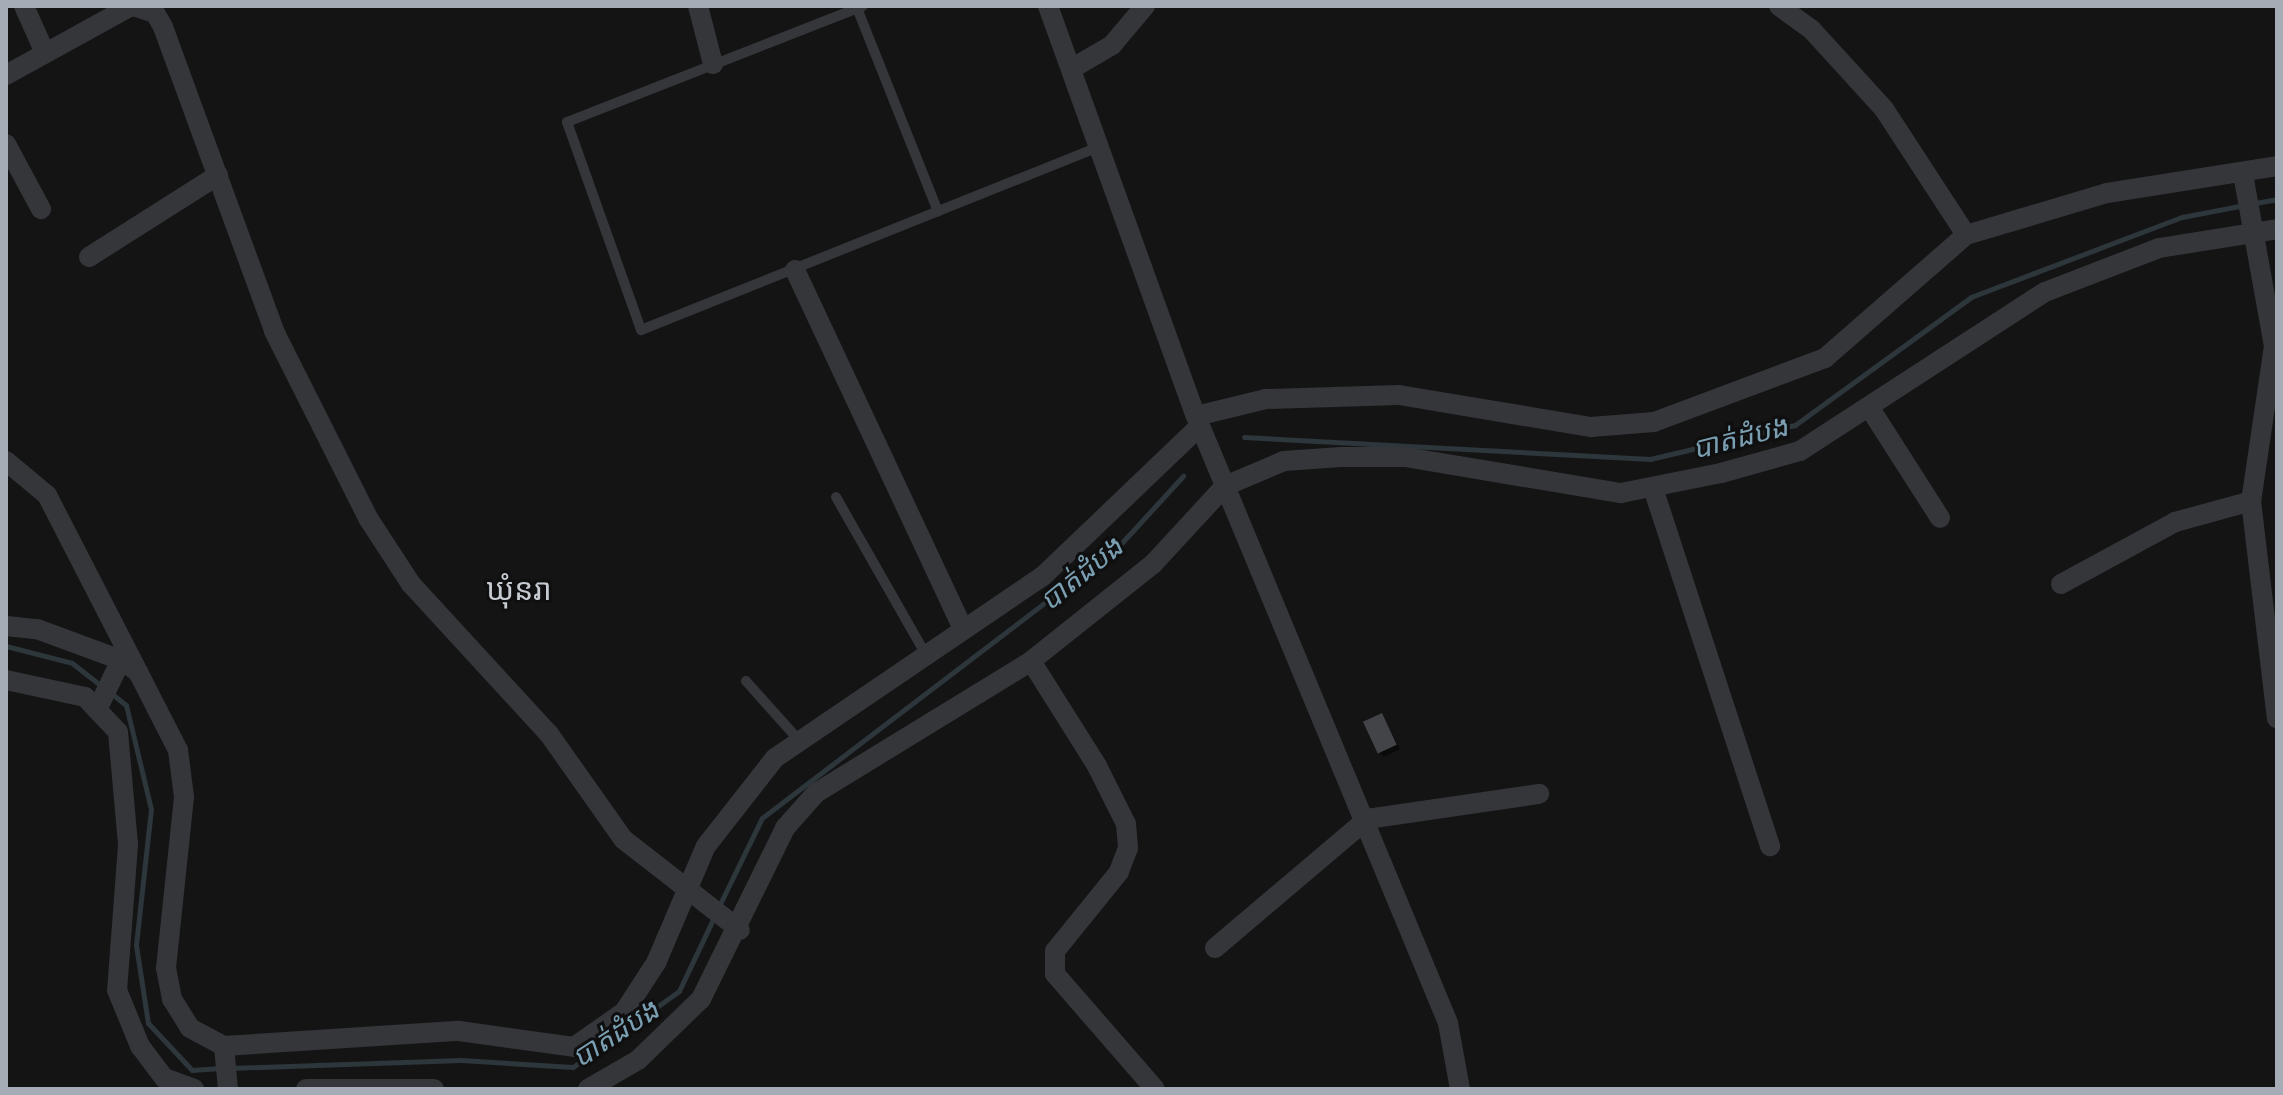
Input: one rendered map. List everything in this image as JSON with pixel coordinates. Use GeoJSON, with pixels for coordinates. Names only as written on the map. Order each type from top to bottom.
{"type":"FeatureCollection","features":[{"type":"Feature","properties":{"kind":"street"},"geometry":{"type":"LineString","coordinates":[[24,6],[45,53]]}},
{"type":"Feature","properties":{"kind":"street"},"geometry":{"type":"LineString","coordinates":[[6,75],[132,6],[155,13],[163,27],[274,331],[368,518],[411,584],[549,734],[623,839],[685,894],[740,930]]}},
{"type":"Feature","properties":{"kind":"street"},"geometry":{"type":"LineString","coordinates":[[698,6],[713,64]]}},
{"type":"Feature","properties":{"kind":"street"},"geometry":{"type":"LineString","coordinates":[[1048,6],[1198,421],[1367,819],[1448,1023],[1460,1089]]}},
{"type":"Feature","properties":{"kind":"street"},"geometry":{"type":"LineString","coordinates":[[1071,69],[1112,45],[1145,6]]}},
{"type":"Feature","properties":{"kind":"street"},"geometry":{"type":"LineString","coordinates":[[1779,6],[1811,29],[1884,109],[1966,235]]}},
{"type":"Feature","properties":{"kind":"street"},"geometry":{"type":"LineString","coordinates":[[6,144],[41,209]]}},
{"type":"Feature","properties":{"kind":"street"},"geometry":{"type":"LineString","coordinates":[[6,461],[47,495],[178,750],[184,797],[166,937],[172,999],[190,1028],[226,1067],[459,1031],[574,1047],[624,1012],[685,894],[706,846],[797,738],[1053,567],[1198,421],[1266,399],[1386,395],[1591,427],[1654,422],[1825,358],[1966,235],[2107,193],[2245,183],[2277,166]]}},
{"type":"Feature","properties":{"kind":"street"},"geometry":{"type":"LineString","coordinates":[[89,257],[218,175]]}},
{"type":"Feature","properties":{"kind":"street"},"geometry":{"type":"LineString","coordinates":[[2245,183],[2252,239],[2274,346],[2251,501],[2277,718]]}},
{"type":"Feature","properties":{"kind":"street"},"geometry":{"type":"LineString","coordinates":[[588,1089],[673,1032],[701,999],[740,930],[785,828],[816,793],[1031,661],[1153,564],[1225,486],[1284,461],[1405,457],[1595,490],[1653,488],[1800,451],[1871,410],[2045,292],[2159,248],[2252,239],[2277,229]]}},
{"type":"Feature","properties":{"kind":"street"},"geometry":{"type":"LineString","coordinates":[[795,270],[962,626]]}},
{"type":"Feature","properties":{"kind":"street"},"geometry":{"type":"LineString","coordinates":[[1871,410],[1940,518]]}},
{"type":"Feature","properties":{"kind":"street"},"geometry":{"type":"LineString","coordinates":[[1653,488],[1770,846]]}},
{"type":"Feature","properties":{"kind":"street"},"geometry":{"type":"LineString","coordinates":[[2061,584],[2175,522],[2251,501]]}},
{"type":"Feature","properties":{"kind":"street"},"geometry":{"type":"LineString","coordinates":[[6,626],[37,629],[121,660],[138,672]]}},
{"type":"Feature","properties":{"kind":"street"},"geometry":{"type":"LineString","coordinates":[[99,704],[121,660]]}},
{"type":"Feature","properties":{"kind":"street"},"geometry":{"type":"LineString","coordinates":[[1031,661],[1097,766],[1126,824],[1128,848],[1119,872],[1055,951],[1055,974],[1155,1089]]}},
{"type":"Feature","properties":{"kind":"street"},"geometry":{"type":"LineString","coordinates":[[6,680],[85,697],[99,704],[118,732],[128,845],[117,990],[140,1046],[164,1078],[194,1089]]}},
{"type":"Feature","properties":{"kind":"street"},"geometry":{"type":"LineString","coordinates":[[1215,948],[1367,819],[1539,794]]}},
{"type":"Feature","properties":{"kind":"street"},"geometry":{"type":"LineString","coordinates":[[306,1089],[422,1088]]}},
{"type":"Feature","properties":{"kind":"lane"},"geometry":{"type":"LineString","coordinates":[[938,212],[860,7],[567,122],[634,321],[651,330],[1099,147]]}},
{"type":"Feature","properties":{"kind":"lane"},"geometry":{"type":"LineString","coordinates":[[836,497],[925,653]]}},
{"type":"Feature","properties":{"kind":"lane"},"geometry":{"type":"LineString","coordinates":[[746,681],[797,738]]}},
{"type":"Feature","properties":{"kind":"building"},"geometry":{"type":"Polygon","coordinates":[[[1382,713],[1397,745],[1378,754],[1363,722],[1382,713]]]}},
{"type":"Feature","properties":{"kind":"waterway","name":"បាត់ដំបង"},"geometry":{"type":"LineString","coordinates":[[2255,203],[2277,199]]}},
{"type":"Feature","properties":{"kind":"waterway","name":"បាត់ដំបង"},"geometry":{"type":"LineString","coordinates":[[1244,437],[1650,459],[1795,425],[1971,297],[2182,217],[2245,205]]}},
{"type":"Feature","properties":{"kind":"waterway","name":"បាត់ដំបង"},"geometry":{"type":"LineString","coordinates":[[719,906],[762,818],[1117,548],[1183,476]]}},
{"type":"Feature","properties":{"kind":"waterway","name":"បាត់ដំបង"},"geometry":{"type":"LineString","coordinates":[[6,646],[72,663],[103,687]]}},
{"type":"Feature","properties":{"kind":"waterway","name":"បាត់ដំបង"},"geometry":{"type":"LineString","coordinates":[[111,693],[126,705],[151,809],[136,945],[148,1023],[192,1070],[220,1068]]}},
{"type":"Feature","properties":{"kind":"waterway","name":"បាត់ដំបង"},"geometry":{"type":"LineString","coordinates":[[230,1068],[461,1060],[573,1067],[679,991],[715,915]]}},
{"type":"Feature","properties":{"kind":"district","name":"ឃុំនរា"},"geometry":{"type":"Point","coordinates":[519,589]}}]}
